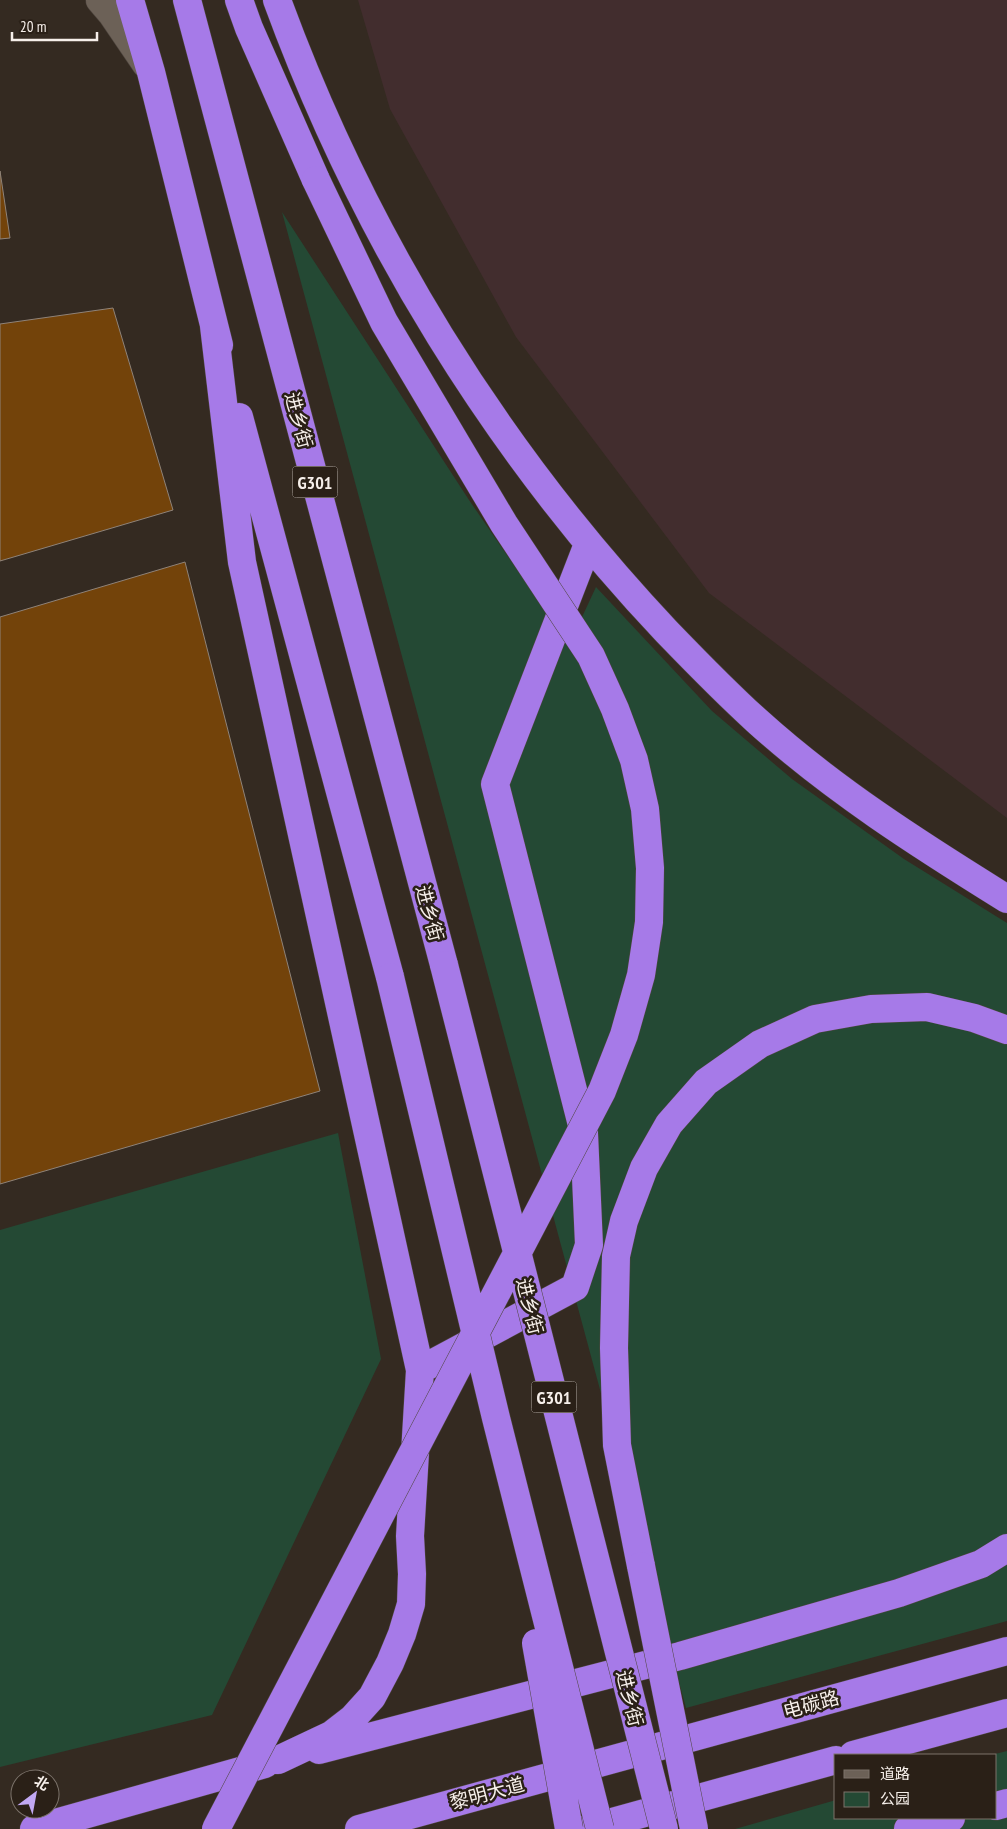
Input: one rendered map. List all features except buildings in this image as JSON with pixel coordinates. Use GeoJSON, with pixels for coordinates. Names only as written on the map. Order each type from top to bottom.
{"type":"FeatureCollection","features":[{"type":"Feature","properties":{"kind":"highway"},"geometry":{"type":"LineString","coordinates":[[130,0],[151,72],[214,326],[390,977],[496,1418],[600,1829]]}},
{"type":"Feature","properties":{"kind":"highway","name":"进乡街"},"geometry":{"type":"LineString","coordinates":[[187,0],[444,965],[664,1829]]}},
{"type":"Feature","properties":{"kind":"highway"},"geometry":{"type":"LineString","coordinates":[[216,1829],[602,1091],[624,1035],[641,975],[649,922],[650,868],[645,809],[634,760],[615,709],[591,656],[504,524],[384,322],[316,180],[253,37],[239,0]]}},
{"type":"Feature","properties":{"kind":"highway"},"geometry":{"type":"LineString","coordinates":[[277,0],[326,121],[394,257],[431,323],[470,384],[524,460],[588,544],[640,604],[698,665],[756,721],[812,767],[873,813],[941,858],[1007,898]]}},
{"type":"Feature","properties":{"kind":"highway"},"geometry":{"type":"LineString","coordinates":[[214,326],[242,562],[420,1370],[410,1536],[411,1604],[402,1634],[390,1663],[372,1697],[353,1718],[331,1735],[278,1760]]}},
{"type":"Feature","properties":{"kind":"highway"},"geometry":{"type":"LineString","coordinates":[[420,1370],[575,1287],[589,1245],[584,1133],[495,784],[588,544]]}},
{"type":"Feature","properties":{"kind":"highway"},"geometry":{"type":"LineString","coordinates":[[694,1829],[617,1445],[614,1348],[616,1256],[624,1221],[644,1168],[670,1124],[706,1082],[760,1044],[815,1019],[871,1009],[927,1007],[974,1018],[1007,1030]]}},
{"type":"Feature","properties":{"kind":"highway"},"geometry":{"type":"LineString","coordinates":[[496,1418],[569,1829]]}},
{"type":"Feature","properties":{"kind":"highway"},"geometry":{"type":"LineString","coordinates":[[34,1829],[278,1760],[680,1656],[899,1593],[981,1564],[1007,1548]]}},
{"type":"Feature","properties":{"kind":"highway","name":"电碳路"},"geometry":{"type":"LineString","coordinates":[[615,1758],[1007,1651]]}},
{"type":"Feature","properties":{"kind":"highway"},"geometry":{"type":"LineString","coordinates":[[857,1754],[1007,1713]]}},
{"type":"Feature","properties":{"kind":"highway","name":"黎明大道"},"geometry":{"type":"LineString","coordinates":[[359,1829],[615,1758]]}},
{"type":"Feature","properties":{"kind":"highway"},"geometry":{"type":"LineString","coordinates":[[587,1829],[834,1761]]}},
{"type":"Feature","properties":{"kind":"highway"},"geometry":{"type":"LineString","coordinates":[[908,1829],[947,1819]]}},
{"type":"Feature","properties":{"kind":"main road"},"geometry":{"type":"LineString","coordinates":[[100,0],[112,14],[151,72]]}},
{"type":"Feature","properties":{"kind":"shaded area"},"geometry":{"type":"Polygon","coordinates":[[[358,0],[1007,0],[1007,818],[709,593],[516,337],[390,109],[358,0]]]}},
{"type":"Feature","properties":{"kind":"green space"},"geometry":{"type":"Polygon","coordinates":[[[282,212],[469,500],[569,645],[596,587],[712,711],[792,779],[904,859],[1007,923],[1007,1621],[686,1708],[282,212]]]}},
{"type":"Feature","properties":{"kind":"green space"},"geometry":{"type":"Polygon","coordinates":[[[338,1133],[381,1359],[212,1715],[0,1767],[0,1230],[338,1133]]]}},
{"type":"Feature","properties":{"kind":"green space"},"geometry":{"type":"Polygon","coordinates":[[[1007,1751],[1007,1829],[735,1829],[834,1801],[834,1819],[997,1819],[997,1754],[995,1754],[1007,1751]]]}}]}
